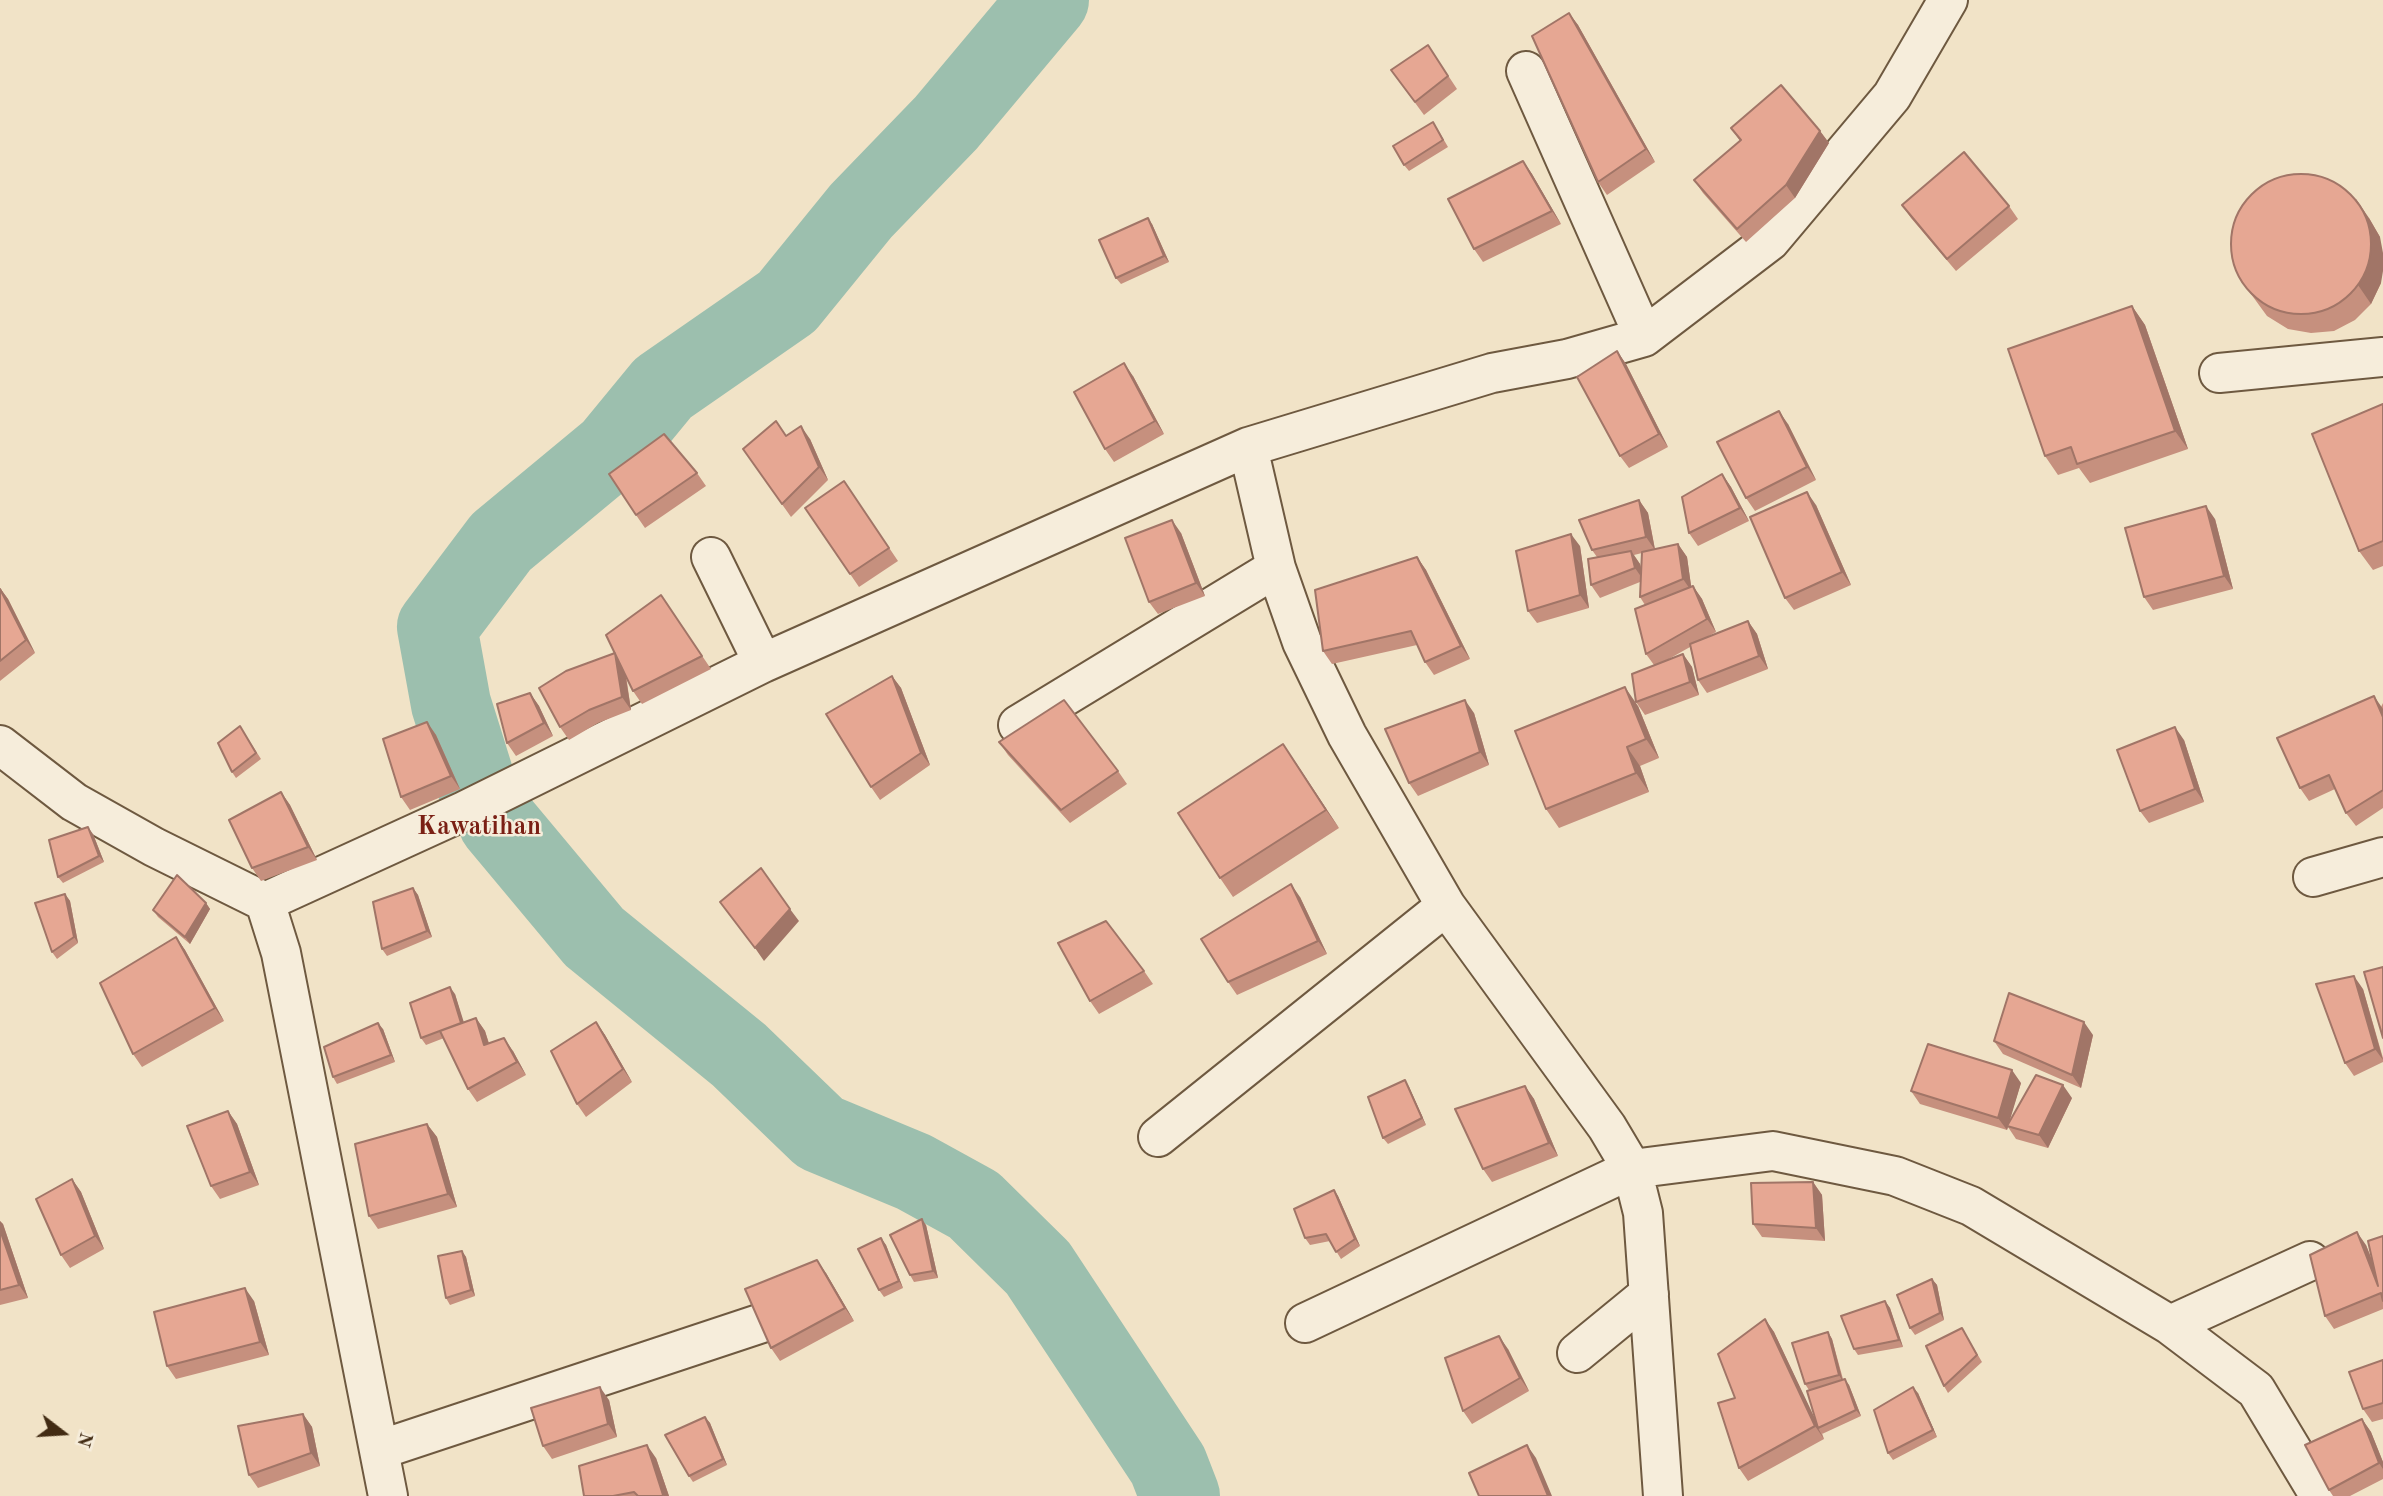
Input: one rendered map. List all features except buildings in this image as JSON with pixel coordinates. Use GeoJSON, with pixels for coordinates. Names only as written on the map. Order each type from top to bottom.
{"type":"FeatureCollection","features":[{"type":"Feature","properties":{"kind":"street"},"geometry":{"type":"LineString","coordinates":[[265,902],[464,811],[763,663],[1248,447],[1492,373],[1567,359],[1644,337],[1770,241],[1892,96],[1948,0]]}},
{"type":"Feature","properties":{"kind":"street"},"geometry":{"type":"LineString","coordinates":[[1526,71],[1644,337]]}},
{"type":"Feature","properties":{"kind":"street"},"geometry":{"type":"LineString","coordinates":[[2219,373],[2383,357]]}},
{"type":"Feature","properties":{"kind":"street"},"geometry":{"type":"LineString","coordinates":[[1248,447],[1276,568],[1302,642],[1347,735],[1446,905],[1607,1127],[1632,1169],[1643,1213],[1663,1496]]}},
{"type":"Feature","properties":{"kind":"street"},"geometry":{"type":"LineString","coordinates":[[711,557],[763,663]]}},
{"type":"Feature","properties":{"kind":"street"},"geometry":{"type":"LineString","coordinates":[[1018,725],[1276,568]]}},
{"type":"Feature","properties":{"kind":"street"},"geometry":{"type":"LineString","coordinates":[[0,745],[74,802],[153,847],[265,902],[281,953],[388,1496]]}},
{"type":"Feature","properties":{"kind":"street"},"geometry":{"type":"LineString","coordinates":[[2313,877],[2383,857]]}},
{"type":"Feature","properties":{"kind":"street"},"geometry":{"type":"LineString","coordinates":[[1157,1137],[1446,905]]}},
{"type":"Feature","properties":{"kind":"street"},"geometry":{"type":"LineString","coordinates":[[1305,1323],[1632,1169],[1773,1152],[1895,1176],[1971,1206],[2170,1325],[2256,1390],[2318,1493]]}},
{"type":"Feature","properties":{"kind":"street"},"geometry":{"type":"LineString","coordinates":[[2170,1325],[2310,1261]]}},
{"type":"Feature","properties":{"kind":"street"},"geometry":{"type":"LineString","coordinates":[[1577,1353],[1648,1294]]}},
{"type":"Feature","properties":{"kind":"street"},"geometry":{"type":"LineString","coordinates":[[379,1450],[762,1323]]}},
{"type":"Feature","properties":{"kind":"waterway"},"geometry":{"type":"LineString","coordinates":[[476,784],[451,704],[437,627],[501,542],[612,450],[663,388],[787,302],[861,211],[946,123],[1049,0]]}},
{"type":"Feature","properties":{"kind":"waterway"},"geometry":{"type":"LineString","coordinates":[[498,822],[594,937],[739,1055],[820,1133],[914,1172],[974,1205],[1038,1268],[1168,1465],[1180,1496]]}},
{"type":"Feature","properties":{"kind":"district","name":"Kawatihan"},"geometry":{"type":"Point","coordinates":[479,827]}}]}
